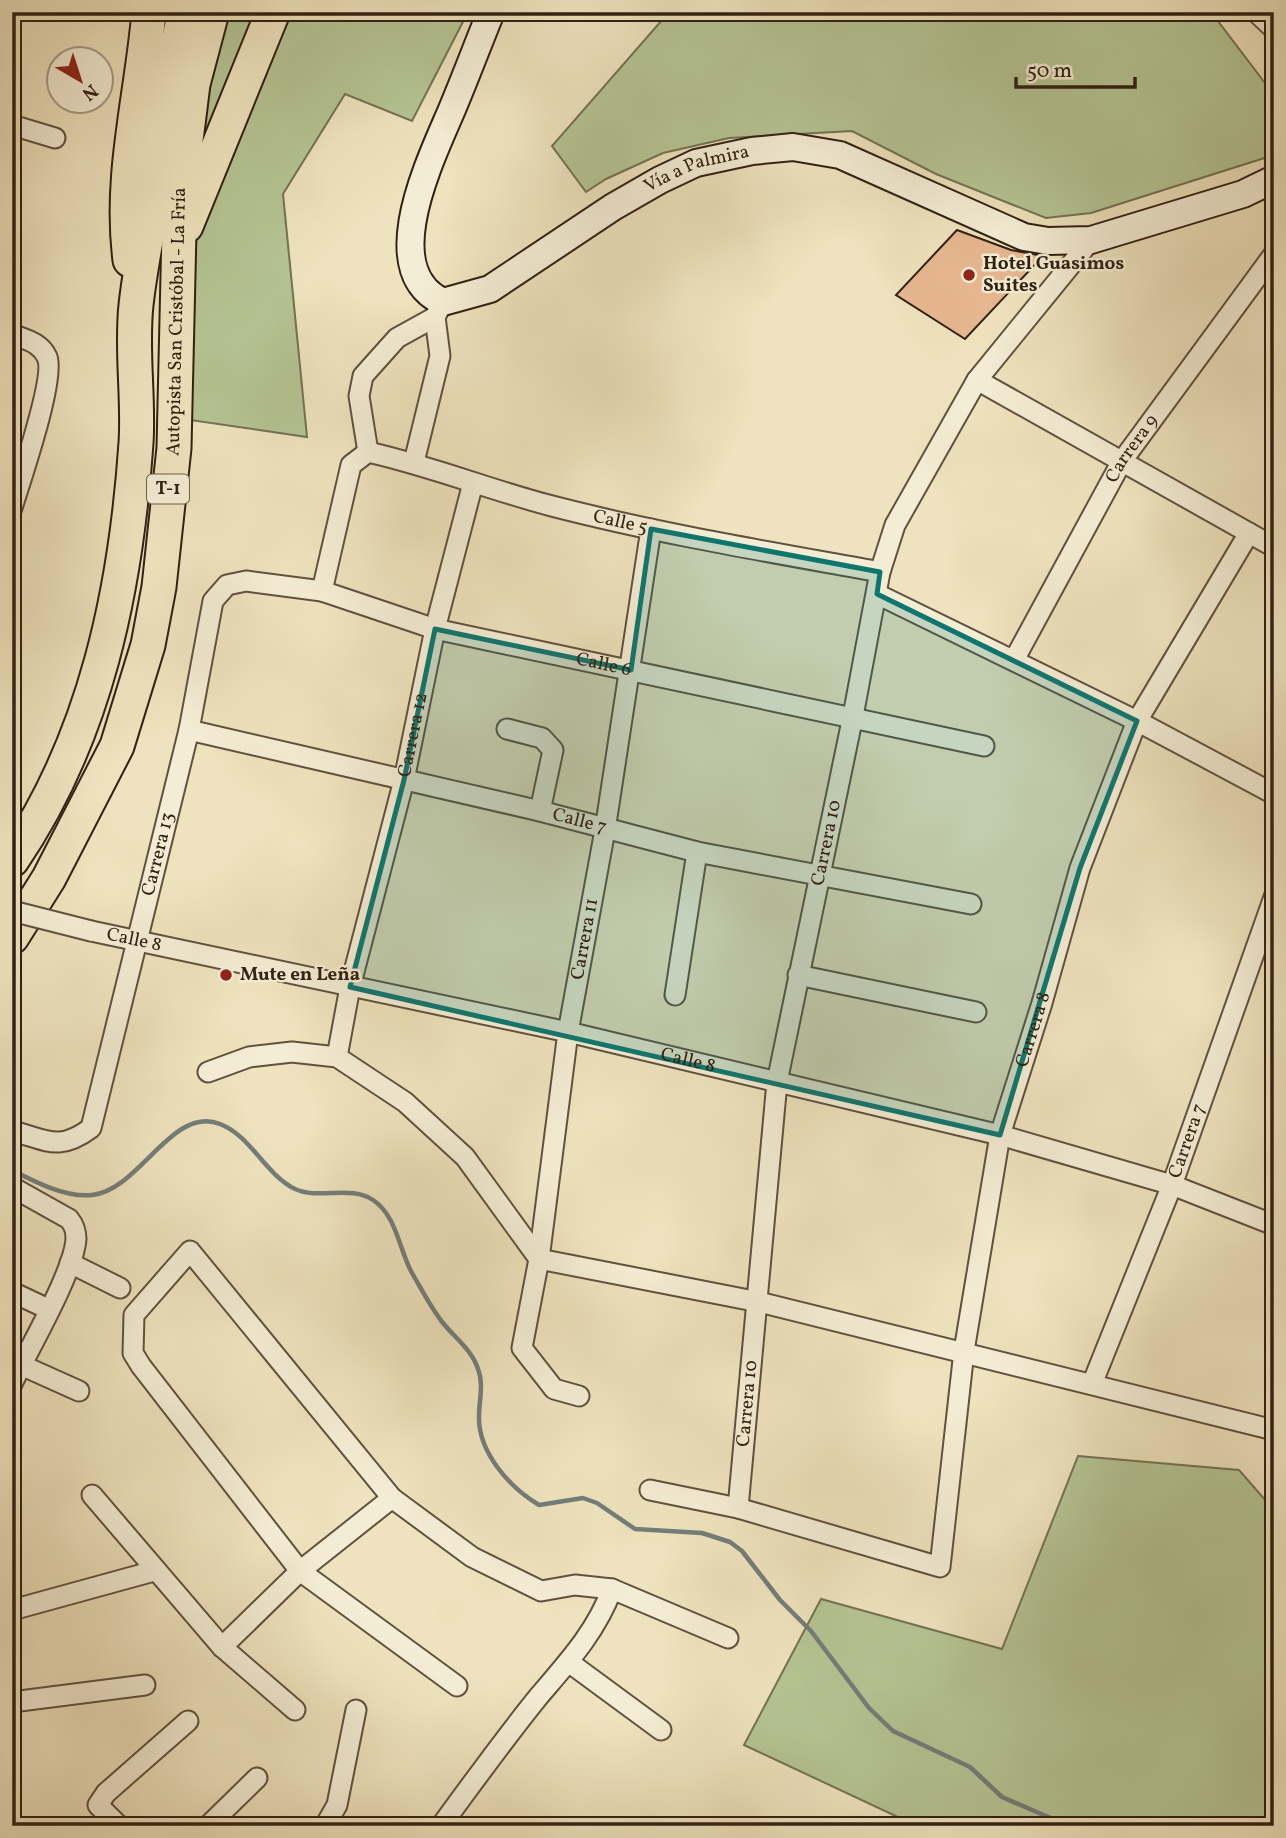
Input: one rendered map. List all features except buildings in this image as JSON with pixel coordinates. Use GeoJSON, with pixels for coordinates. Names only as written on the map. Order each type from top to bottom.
{"type":"FeatureCollection","features":[{"type":"Feature","properties":{"kind":"highway"},"geometry":{"type":"LineString","coordinates":[[136,307],[127,235],[128,157],[144,66],[149,12]]}},
{"type":"Feature","properties":{"kind":"highway","name":"Autopista San Cristóbal - La Fría"},"geometry":{"type":"LineString","coordinates":[[12,860],[32,831],[68,758],[89,705],[124,562],[136,441],[136,307],[170,71],[185,12]]}},
{"type":"Feature","properties":{"kind":"highway","name":"Autopista San Cristóbal - La Fría"},"geometry":{"type":"LineString","coordinates":[[12,937],[49,878],[117,746],[148,645],[159,587],[174,449],[174,329],[180,188],[193,85],[212,12]]}},
{"type":"Feature","properties":{"kind":"highway"},"geometry":{"type":"LineString","coordinates":[[179,241],[273,12]]}},
{"type":"Feature","properties":{"kind":"street"},"geometry":{"type":"LineString","coordinates":[[414,462],[440,356],[439,310],[413,269],[412,229],[417,195],[491,12]]}},
{"type":"Feature","properties":{"kind":"street"},"geometry":{"type":"LineString","coordinates":[[1256,12],[1274,29]]}},
{"type":"Feature","properties":{"kind":"street"},"geometry":{"type":"LineString","coordinates":[[12,125],[55,138]]}},
{"type":"Feature","properties":{"kind":"street","name":"Vía a Palmira"},"geometry":{"type":"LineString","coordinates":[[439,310],[490,289],[613,207],[660,180],[696,163],[752,151],[793,147],[840,155],[1024,237],[1048,241],[1091,240],[1243,194],[1274,179]]}},
{"type":"Feature","properties":{"kind":"street","name":"Carrera 10"},"geometry":{"type":"LineString","coordinates":[[738,1508],[759,1302],[777,1082],[880,572],[895,524],[977,380],[1018,325],[1091,240]]}},
{"type":"Feature","properties":{"kind":"street","name":"Carrera 9"},"geometry":{"type":"LineString","coordinates":[[1014,660],[1122,461],[1274,254]]}},
{"type":"Feature","properties":{"kind":"street"},"geometry":{"type":"LineString","coordinates":[[321,591],[351,465],[368,452],[359,396],[363,376],[397,338],[439,310]]}},
{"type":"Feature","properties":{"kind":"street"},"geometry":{"type":"LineString","coordinates":[[12,334],[38,344],[48,359],[47,383],[12,508]]}},
{"type":"Feature","properties":{"kind":"street"},"geometry":{"type":"LineString","coordinates":[[977,380],[1274,547]]}},
{"type":"Feature","properties":{"kind":"street","name":"Calle 5"},"geometry":{"type":"LineString","coordinates":[[368,452],[414,462],[550,506],[651,529],[880,572]]}},
{"type":"Feature","properties":{"kind":"street","name":"Carrera 12"},"geometry":{"type":"LineString","coordinates":[[337,1057],[350,986],[404,780],[435,629],[473,483]]}},
{"type":"Feature","properties":{"kind":"street","name":"Carrera 11"},"geometry":{"type":"LineString","coordinates":[[579,1396],[554,1389],[522,1348],[539,1259],[568,1032],[605,830],[651,529]]}},
{"type":"Feature","properties":{"kind":"street","name":"Carrera 8"},"geometry":{"type":"LineString","coordinates":[[738,1508],[940,1567],[964,1351],[1000,1135],[1042,1003],[1080,869],[1137,721],[1249,533]]}},
{"type":"Feature","properties":{"kind":"street","name":"Calle 6"},"geometry":{"type":"LineString","coordinates":[[227,585],[246,581],[321,591],[435,629],[984,746]]}},
{"type":"Feature","properties":{"kind":"street","name":"Carrera 13"},"geometry":{"type":"LineString","coordinates":[[12,1130],[57,1143],[73,1141],[90,1128],[188,730],[213,601],[227,585]]}},
{"type":"Feature","properties":{"kind":"street"},"geometry":{"type":"LineString","coordinates":[[877,594],[1137,721],[1274,794]]}},
{"type":"Feature","properties":{"kind":"street"},"geometry":{"type":"LineString","coordinates":[[507,729],[542,738],[553,750],[540,811]]}},
{"type":"Feature","properties":{"kind":"street","name":"Calle 7"},"geometry":{"type":"LineString","coordinates":[[188,730],[540,811],[698,852],[971,904]]}},
{"type":"Feature","properties":{"kind":"street"},"geometry":{"type":"LineString","coordinates":[[675,995],[698,852]]}},
{"type":"Feature","properties":{"kind":"street","name":"Carrera 7"},"geometry":{"type":"LineString","coordinates":[[1092,1384],[1172,1185],[1274,897]]}},
{"type":"Feature","properties":{"kind":"street","name":"Calle 8"},"geometry":{"type":"LineString","coordinates":[[12,911],[91,931],[568,1032],[1000,1135],[1172,1185],[1274,1225]]}},
{"type":"Feature","properties":{"kind":"street"},"geometry":{"type":"LineString","coordinates":[[798,975],[976,1012]]}},
{"type":"Feature","properties":{"kind":"street"},"geometry":{"type":"LineString","coordinates":[[208,1072],[249,1057],[292,1052],[337,1057],[405,1102],[465,1157],[539,1259],[759,1302],[1274,1430]]}},
{"type":"Feature","properties":{"kind":"street"},"geometry":{"type":"LineString","coordinates":[[12,1187],[69,1219],[75,1226],[76,1236],[70,1263],[12,1384]]}},
{"type":"Feature","properties":{"kind":"street"},"geometry":{"type":"LineString","coordinates":[[457,1686],[300,1571],[133,1353],[134,1315],[190,1251],[392,1498],[472,1556],[541,1591],[575,1585],[612,1589],[657,1611],[728,1638]]}},
{"type":"Feature","properties":{"kind":"street"},"geometry":{"type":"LineString","coordinates":[[70,1263],[120,1288]]}},
{"type":"Feature","properties":{"kind":"street"},"geometry":{"type":"LineString","coordinates":[[12,1292],[48,1309]]}},
{"type":"Feature","properties":{"kind":"street"},"geometry":{"type":"LineString","coordinates":[[21,1365],[79,1391]]}},
{"type":"Feature","properties":{"kind":"street"},"geometry":{"type":"LineString","coordinates":[[650,1490],[738,1508]]}},
{"type":"Feature","properties":{"kind":"street"},"geometry":{"type":"LineString","coordinates":[[92,1495],[154,1571],[222,1647],[295,1710]]}},
{"type":"Feature","properties":{"kind":"street"},"geometry":{"type":"LineString","coordinates":[[222,1647],[300,1571],[392,1498]]}},
{"type":"Feature","properties":{"kind":"street"},"geometry":{"type":"LineString","coordinates":[[12,1611],[154,1571]]}},
{"type":"Feature","properties":{"kind":"street"},"geometry":{"type":"LineString","coordinates":[[441,1826],[540,1696],[570,1662],[603,1613],[612,1589]]}},
{"type":"Feature","properties":{"kind":"street"},"geometry":{"type":"LineString","coordinates":[[570,1662],[660,1730]]}},
{"type":"Feature","properties":{"kind":"street"},"geometry":{"type":"LineString","coordinates":[[12,1702],[145,1685]]}},
{"type":"Feature","properties":{"kind":"street"},"geometry":{"type":"LineString","coordinates":[[325,1826],[337,1805],[356,1710]]}},
{"type":"Feature","properties":{"kind":"street"},"geometry":{"type":"LineString","coordinates":[[119,1826],[98,1805],[106,1793],[188,1721]]}},
{"type":"Feature","properties":{"kind":"street"},"geometry":{"type":"LineString","coordinates":[[208,1826],[257,1778]]}},
{"type":"Feature","properties":{"kind":"highlighted area"},"geometry":{"type":"Polygon","coordinates":[[[651,529],[880,572],[877,594],[1137,721],[1080,868],[1000,1135],[350,987],[404,780],[435,629],[631,670],[651,529]]]}},
{"type":"Feature","properties":{"kind":"green space"},"geometry":{"type":"Polygon","coordinates":[[[225,12],[468,12],[412,121],[345,94],[283,194],[307,437],[190,420],[190,273],[201,106],[225,12]]]}},
{"type":"Feature","properties":{"kind":"green space"},"geometry":{"type":"Polygon","coordinates":[[[661,12],[1211,12],[1265,83],[1274,86],[1274,155],[1091,213],[1046,218],[936,174],[852,131],[729,138],[663,153],[606,179],[586,192],[552,146],[663,19],[661,12]]]}},
{"type":"Feature","properties":{"kind":"green space"},"geometry":{"type":"Polygon","coordinates":[[[1078,1456],[1239,1470],[1274,1510],[1274,1826],[917,1826],[744,1745],[821,1599],[1002,1649],[1078,1456]]]}},
{"type":"Feature","properties":{"kind":"waterway"},"geometry":{"type":"LineString","coordinates":[[12,1170],[61,1192],[92,1195],[109,1190],[171,1137],[186,1126],[203,1121],[220,1124],[241,1137],[275,1174],[295,1189],[314,1193],[355,1194],[373,1200],[392,1224],[412,1273],[431,1305],[475,1362],[481,1381],[479,1416],[484,1443],[497,1467],[517,1489],[539,1505],[583,1498],[597,1503],[635,1529],[702,1533],[730,1542],[742,1551],[780,1600],[811,1631],[869,1708],[893,1731],[970,1767],[1002,1797],[1069,1826]]}},
{"type":"Feature","properties":{"kind":"place","name":"Hotel Guasimos Suites"},"geometry":{"type":"Point","coordinates":[969,275]}},
{"type":"Feature","properties":{"kind":"place","name":"Mute en Leña"},"geometry":{"type":"Point","coordinates":[226,975]}}]}
